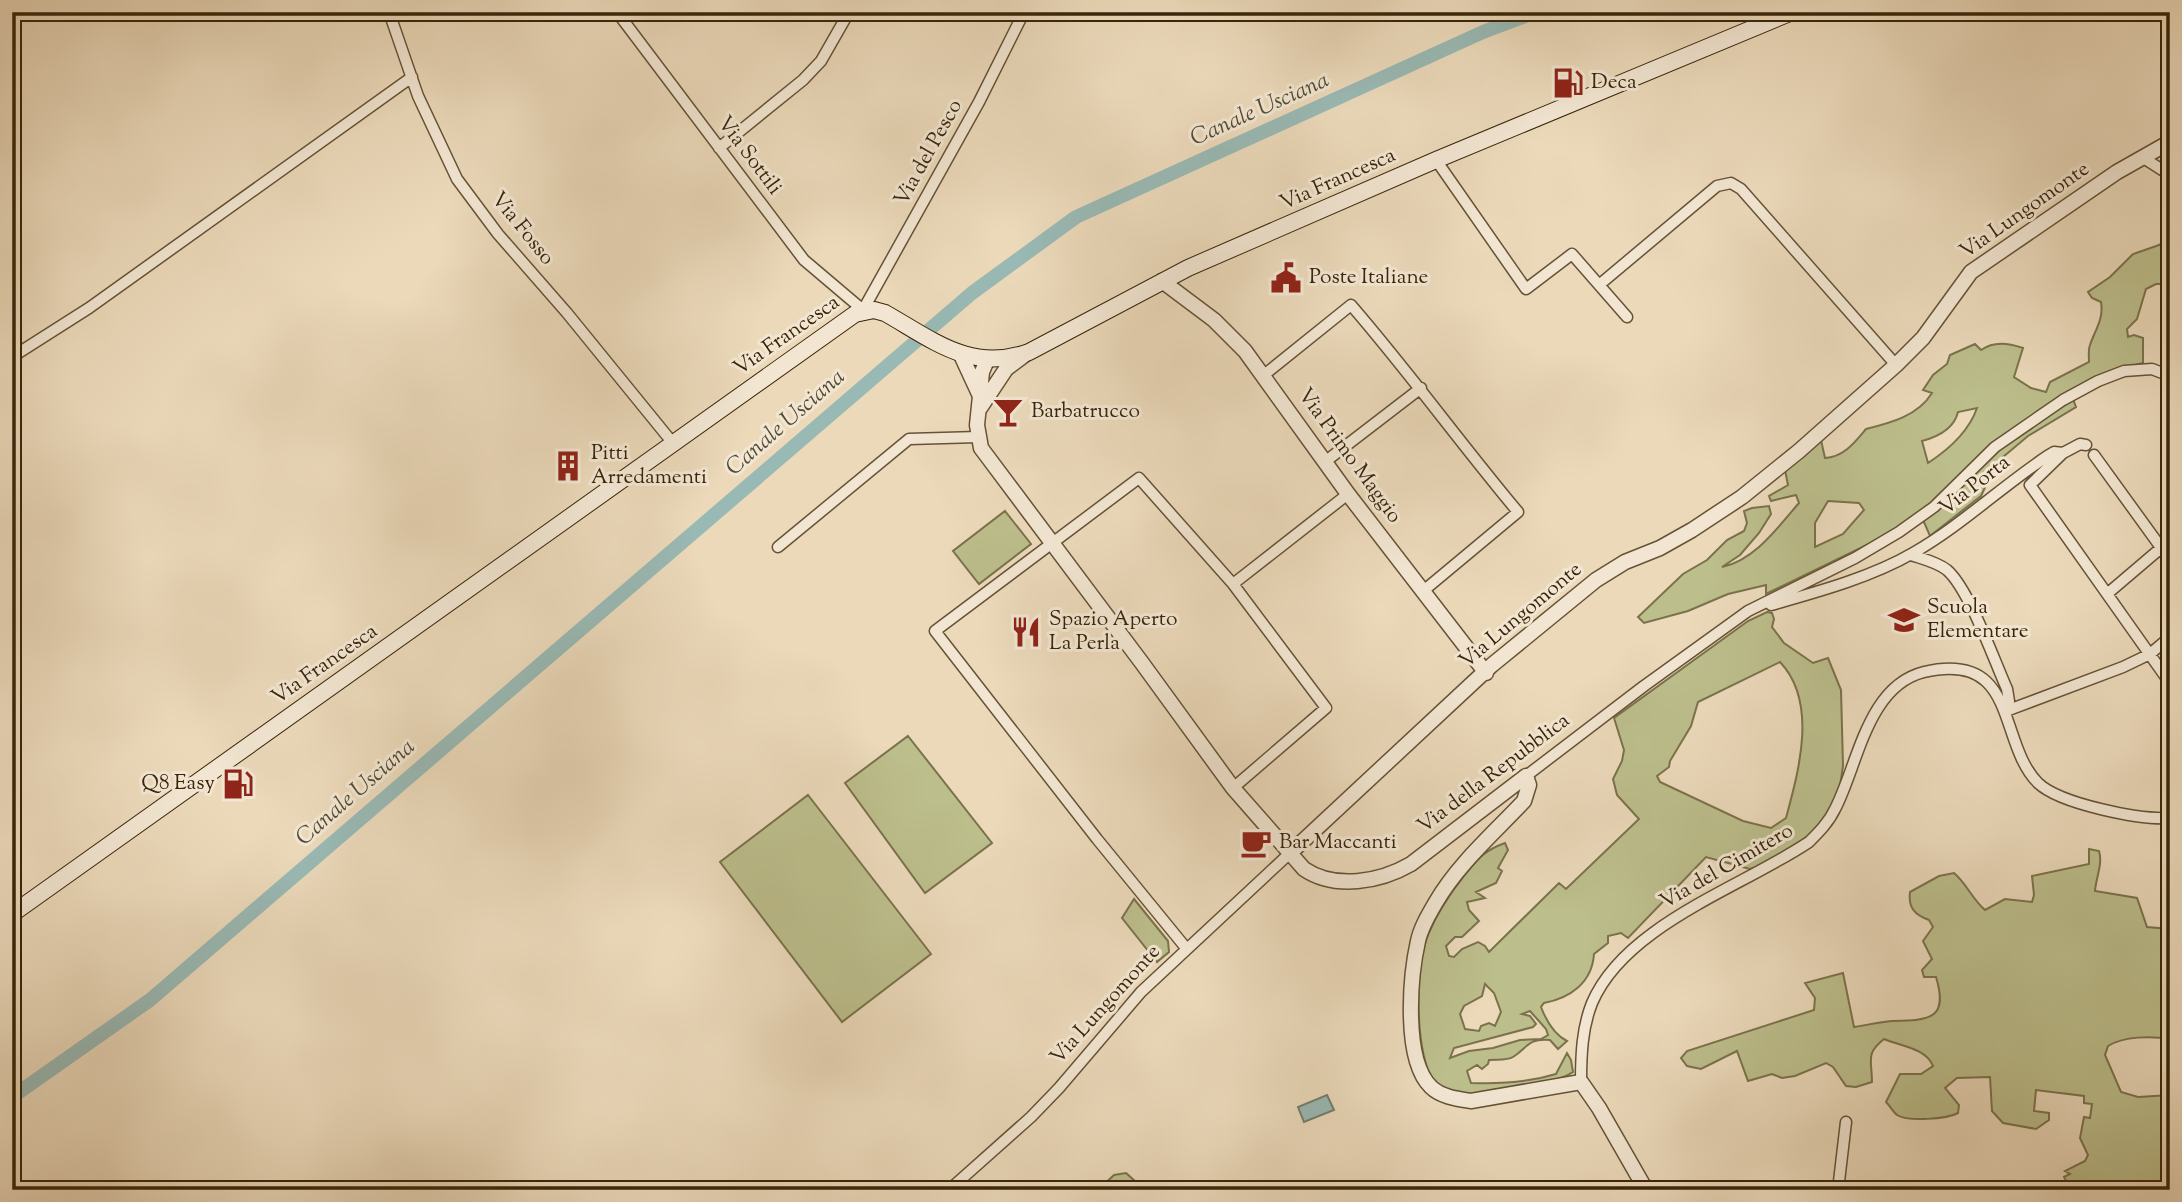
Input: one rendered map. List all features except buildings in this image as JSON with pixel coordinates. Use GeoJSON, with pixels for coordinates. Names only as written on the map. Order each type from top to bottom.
{"type":"FeatureCollection","features":[{"type":"Feature","properties":{"kind":"main road","name":"Via Francesca"},"geometry":{"type":"LineString","coordinates":[[12,914],[842,321],[863,310],[885,313],[961,355],[987,360],[1010,359],[1029,352],[1162,281],[1436,160],[1792,12]]}},
{"type":"Feature","properties":{"kind":"street","name":"Via Fosso"},"geometry":{"type":"LineString","coordinates":[[389,12],[418,96],[457,178],[498,234],[567,313],[672,442]]}},
{"type":"Feature","properties":{"kind":"street","name":"Via Sottili"},"geometry":{"type":"LineString","coordinates":[[617,12],[804,260],[863,310]]}},
{"type":"Feature","properties":{"kind":"street"},"geometry":{"type":"LineString","coordinates":[[719,148],[803,80],[821,61],[849,12]]}},
{"type":"Feature","properties":{"kind":"street","name":"Via del Pesco"},"geometry":{"type":"LineString","coordinates":[[863,310],[979,102],[1024,12]]}},
{"type":"Feature","properties":{"kind":"street"},"geometry":{"type":"LineString","coordinates":[[13,356],[89,308],[412,77]]}},
{"type":"Feature","properties":{"kind":"street","name":"Via Lungomonte"},"geometry":{"type":"LineString","coordinates":[[949,1190],[1040,1107],[1079,1066],[1141,992],[1186,948],[1489,669],[1596,580],[1625,562],[1660,548],[1692,530],[1742,497],[1799,451],[1923,338],[1971,272],[2117,172],[2170,142]]}},
{"type":"Feature","properties":{"kind":"street"},"geometry":{"type":"LineString","coordinates":[[2142,157],[2170,175]]}},
{"type":"Feature","properties":{"kind":"street"},"geometry":{"type":"LineString","coordinates":[[1436,160],[1527,289],[1572,254],[1627,317]]}},
{"type":"Feature","properties":{"kind":"street"},"geometry":{"type":"LineString","coordinates":[[1599,285],[1717,186],[1731,183],[1741,190],[1896,365]]}},
{"type":"Feature","properties":{"kind":"street","name":"Via Primo Maggio"},"geometry":{"type":"LineString","coordinates":[[1162,281],[1230,335],[1264,375],[1422,592],[1489,669]]}},
{"type":"Feature","properties":{"kind":"street"},"geometry":{"type":"LineString","coordinates":[[1264,375],[1351,305],[1421,388],[1475,461],[1518,512],[1422,592]]}},
{"type":"Feature","properties":{"kind":"street"},"geometry":{"type":"LineString","coordinates":[[983,399],[1006,369],[1029,352]]}},
{"type":"Feature","properties":{"kind":"street"},"geometry":{"type":"LineString","coordinates":[[961,355],[983,399]]}},
{"type":"Feature","properties":{"kind":"street"},"geometry":{"type":"LineString","coordinates":[[778,547],[909,439],[978,437],[983,399],[982,372],[987,360]]}},
{"type":"Feature","properties":{"kind":"street","name":"Via della Repubblica"},"geometry":{"type":"LineString","coordinates":[[978,437],[981,448],[1051,544],[1233,788],[1289,854],[1313,875],[1328,880],[1357,881],[1390,875],[1411,864],[1644,686],[1748,611],[1854,558],[1899,532],[1934,508],[1994,447],[2081,390],[2112,374],[2135,369],[2152,369],[2170,376]]}},
{"type":"Feature","properties":{"kind":"street"},"geometry":{"type":"LineString","coordinates":[[1326,461],[1421,388]]}},
{"type":"Feature","properties":{"kind":"street","name":"Via Porta"},"geometry":{"type":"LineString","coordinates":[[2086,445],[2080,444],[2063,453],[2030,485],[2107,594]]}},
{"type":"Feature","properties":{"kind":"street","name":"Via Porta"},"geometry":{"type":"LineString","coordinates":[[1911,555],[1941,536],[2013,478],[2054,452],[2063,453]]}},
{"type":"Feature","properties":{"kind":"street"},"geometry":{"type":"LineString","coordinates":[[2094,456],[2170,560]]}},
{"type":"Feature","properties":{"kind":"street"},"geometry":{"type":"LineString","coordinates":[[1186,948],[1097,839],[935,631],[1139,478],[1233,584],[1326,708],[1233,788]]}},
{"type":"Feature","properties":{"kind":"street"},"geometry":{"type":"LineString","coordinates":[[1233,584],[1349,494]]}},
{"type":"Feature","properties":{"kind":"street"},"geometry":{"type":"LineString","coordinates":[[2161,548],[2107,594],[2168,680]]}},
{"type":"Feature","properties":{"kind":"street"},"geometry":{"type":"LineString","coordinates":[[1911,555],[1940,566],[1961,588],[2007,689],[2009,701],[2006,711],[2026,766],[2044,787],[2099,808],[2148,819],[2170,818]]}},
{"type":"Feature","properties":{"kind":"street","name":"Via della Repubblica"},"geometry":{"type":"LineString","coordinates":[[1748,611],[1802,596],[1911,555]]}},
{"type":"Feature","properties":{"kind":"street"},"geometry":{"type":"LineString","coordinates":[[2006,711],[2123,667],[2150,654],[2170,637]]}},
{"type":"Feature","properties":{"kind":"street","name":"Via del Cimitero"},"geometry":{"type":"LineString","coordinates":[[1581,1082],[1585,1025],[1592,1004],[1609,975],[1650,934],[1788,857],[1817,834],[1836,809],[1875,713],[1893,688],[1918,674],[1943,669],[1964,671],[1979,677],[1990,687],[2006,711]]}},
{"type":"Feature","properties":{"kind":"street"},"geometry":{"type":"LineString","coordinates":[[1526,776],[1530,785],[1524,801],[1456,874],[1426,920],[1419,939],[1414,968],[1414,1051],[1423,1077],[1432,1089],[1454,1098],[1471,1101],[1581,1082],[1646,1190]]}},
{"type":"Feature","properties":{"kind":"street"},"geometry":{"type":"LineString","coordinates":[[1838,1190],[1846,1122]]}},
{"type":"Feature","properties":{"kind":"green space"},"geometry":{"type":"Polygon","coordinates":[[[2170,237],[2170,284],[2156,284],[2146,289],[2137,319],[2127,329],[2128,337],[2134,335],[2143,338],[2143,363],[2113,370],[2070,391],[2076,407],[2028,436],[2003,457],[2000,469],[1988,481],[1981,496],[1930,536],[1920,513],[1875,541],[1766,594],[1766,585],[1728,594],[1688,611],[1644,623],[1638,617],[1683,574],[1707,560],[1727,540],[1744,531],[1747,523],[1744,511],[1769,506],[1771,514],[1759,533],[1740,555],[1722,567],[1755,550],[1799,503],[1796,495],[1771,501],[1769,496],[1788,485],[1785,470],[1821,440],[1825,458],[1832,457],[1848,448],[1866,429],[1911,413],[1932,393],[1923,390],[1933,375],[1947,364],[1950,355],[1975,344],[1981,350],[2001,344],[2023,348],[2014,377],[2031,388],[2046,392],[2050,382],[2089,362],[2089,347],[2102,308],[2101,302],[2092,298],[2088,292],[2110,277],[2133,254],[2159,245],[2170,237]],[[1977,408],[1958,412],[1953,423],[1944,431],[1922,441],[1928,463],[1957,439],[1977,408]],[[1828,501],[1815,523],[1815,547],[1843,534],[1864,510],[1859,503],[1828,501]]]}},
{"type":"Feature","properties":{"kind":"green space"},"geometry":{"type":"Polygon","coordinates":[[[1005,511],[1031,544],[979,584],[953,551],[1005,511]]]}},
{"type":"Feature","properties":{"kind":"green space"},"geometry":{"type":"Polygon","coordinates":[[[1767,612],[1772,613],[1772,627],[1784,643],[1813,663],[1828,658],[1841,690],[1843,766],[1839,793],[1823,823],[1812,834],[1760,866],[1750,869],[1706,857],[1628,938],[1621,933],[1608,936],[1608,943],[1594,954],[1589,973],[1578,987],[1554,1001],[1544,1003],[1541,1007],[1548,1022],[1567,1041],[1558,1049],[1550,1040],[1537,1041],[1528,1044],[1511,1058],[1489,1060],[1482,1069],[1477,1065],[1467,1071],[1471,1083],[1536,1079],[1556,1074],[1567,1053],[1573,1072],[1535,1085],[1483,1094],[1460,1094],[1434,1083],[1423,1051],[1420,1032],[1420,969],[1428,935],[1448,897],[1482,856],[1505,843],[1508,850],[1498,868],[1502,871],[1496,883],[1476,892],[1485,898],[1467,902],[1469,910],[1479,921],[1462,937],[1455,937],[1446,946],[1449,956],[1454,957],[1462,949],[1478,942],[1489,952],[1559,883],[1566,889],[1639,819],[1617,795],[1613,779],[1624,750],[1614,718],[1748,621],[1767,612]],[[1780,662],[1698,702],[1691,726],[1669,767],[1657,776],[1660,782],[1743,821],[1771,828],[1786,818],[1800,758],[1802,716],[1799,696],[1792,678],[1780,662]],[[1485,984],[1482,996],[1464,1006],[1460,1014],[1465,1029],[1479,1031],[1481,1026],[1489,1023],[1495,1026],[1501,1012],[1494,993],[1485,984]],[[1530,1011],[1522,1014],[1530,1016],[1536,1024],[1454,1048],[1450,1058],[1469,1051],[1493,1048],[1520,1040],[1541,1039],[1548,1035],[1530,1011]]]}},
{"type":"Feature","properties":{"kind":"green space"},"geometry":{"type":"Polygon","coordinates":[[[908,736],[992,843],[925,893],[845,783],[908,736]]]}},
{"type":"Feature","properties":{"kind":"green space"},"geometry":{"type":"Polygon","coordinates":[[[808,795],[931,954],[842,1022],[720,862],[808,795]]]}},
{"type":"Feature","properties":{"kind":"green space"},"geometry":{"type":"Polygon","coordinates":[[[2089,849],[2099,851],[2100,856],[2095,891],[2137,898],[2147,927],[2170,929],[2170,1039],[2146,1037],[2122,1040],[2108,1046],[2105,1055],[2121,1092],[2138,1097],[2170,1095],[2170,1190],[2131,1185],[2117,1190],[2071,1190],[2064,1177],[2070,1174],[2065,1171],[2085,1161],[2088,1155],[2080,1138],[2084,1117],[2090,1118],[2092,1104],[2084,1103],[2084,1096],[2036,1090],[2034,1111],[2049,1113],[2049,1120],[2036,1129],[2003,1123],[1992,1111],[1990,1077],[1957,1078],[1945,1088],[1959,1105],[1958,1113],[1928,1119],[1897,1115],[1886,1102],[1900,1074],[1921,1074],[1933,1066],[1919,1051],[1884,1039],[1872,1053],[1872,1082],[1856,1087],[1846,1086],[1833,1067],[1826,1063],[1795,1076],[1782,1078],[1772,1074],[1748,1081],[1737,1051],[1701,1069],[1687,1066],[1681,1058],[1687,1051],[1814,1010],[1815,998],[1805,983],[1843,973],[1854,1027],[1887,1021],[1916,1020],[1933,1015],[1940,1002],[1936,977],[1924,977],[1922,970],[1932,959],[1923,941],[1933,927],[1929,920],[1913,910],[1910,892],[1939,876],[1954,873],[1985,910],[2005,899],[2032,902],[2032,876],[2089,864],[2089,849]]]}},
{"type":"Feature","properties":{"kind":"green space"},"geometry":{"type":"Polygon","coordinates":[[[1134,899],[1168,941],[1169,952],[1157,962],[1122,918],[1134,899]]]}},
{"type":"Feature","properties":{"kind":"green space"},"geometry":{"type":"Polygon","coordinates":[[[1126,1173],[1136,1182],[1135,1190],[1098,1190],[1114,1175],[1126,1173]]]}},
{"type":"Feature","properties":{"kind":"water"},"geometry":{"type":"Polygon","coordinates":[[[1327,1095],[1334,1110],[1304,1122],[1298,1107],[1327,1095]]]}},
{"type":"Feature","properties":{"kind":"waterway","name":"Canale Usciana"},"geometry":{"type":"LineString","coordinates":[[12,1097],[150,1000],[972,293],[1076,217],[1483,32],[1536,12]]}},
{"type":"Feature","properties":{"kind":"place","name":"Deca"},"geometry":{"type":"Point","coordinates":[1568,83]}},
{"type":"Feature","properties":{"kind":"place","name":"Poste Italiane"},"geometry":{"type":"Point","coordinates":[1286,278]}},
{"type":"Feature","properties":{"kind":"place","name":"Barbatrucco"},"geometry":{"type":"Point","coordinates":[1008,412]}},
{"type":"Feature","properties":{"kind":"place","name":"Pitti Arredamenti"},"geometry":{"type":"Point","coordinates":[568,466]}},
{"type":"Feature","properties":{"kind":"place","name":"Scuola Elementare"},"geometry":{"type":"Point","coordinates":[1904,620]}},
{"type":"Feature","properties":{"kind":"place","name":"Spazio Aperto La Perla"},"geometry":{"type":"Point","coordinates":[1026,632]}},
{"type":"Feature","properties":{"kind":"place","name":"Q8 Easy"},"geometry":{"type":"Point","coordinates":[238,784]}},
{"type":"Feature","properties":{"kind":"place","name":"Bar Maccanti"},"geometry":{"type":"Point","coordinates":[1256,843]}}]}
